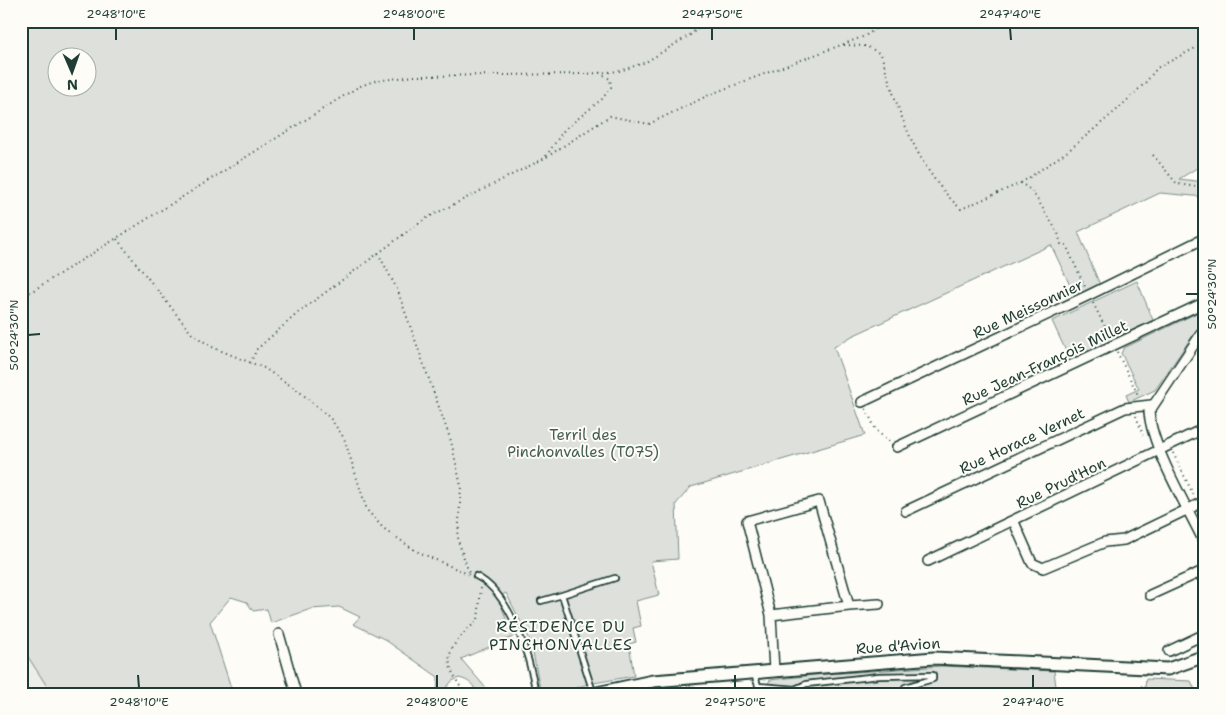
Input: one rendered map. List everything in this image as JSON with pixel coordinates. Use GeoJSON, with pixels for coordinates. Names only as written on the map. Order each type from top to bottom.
{"type":"FeatureCollection","features":[{"type":"Feature","properties":{"kind":"street","name":"Rue Meissonnier"},"geometry":{"type":"LineString","coordinates":[[862,402],[1089,296],[1205,238]]}},
{"type":"Feature","properties":{"kind":"street","name":"Rue Jean-François Millet"},"geometry":{"type":"LineString","coordinates":[[897,447],[1199,304],[1205,304]]}},
{"type":"Feature","properties":{"kind":"street"},"geometry":{"type":"LineString","coordinates":[[1205,328],[1149,412],[1160,450],[1205,544]]}},
{"type":"Feature","properties":{"kind":"street","name":"Rue Horace Vernet"},"geometry":{"type":"LineString","coordinates":[[906,511],[1125,408],[1152,406]]}},
{"type":"Feature","properties":{"kind":"street","name":"Rue Prud'Hon"},"geometry":{"type":"LineString","coordinates":[[928,561],[1014,522],[1024,514],[1205,428]]}},
{"type":"Feature","properties":{"kind":"street"},"geometry":{"type":"LineString","coordinates":[[774,671],[770,615],[746,521],[819,501],[849,606]]}},
{"type":"Feature","properties":{"kind":"street"},"geometry":{"type":"LineString","coordinates":[[1014,522],[1032,563],[1043,568],[1105,542],[1124,540],[1201,503]]}},
{"type":"Feature","properties":{"kind":"street"},"geometry":{"type":"LineString","coordinates":[[1150,595],[1205,570]]}},
{"type":"Feature","properties":{"kind":"street"},"geometry":{"type":"LineString","coordinates":[[770,615],[880,604]]}},
{"type":"Feature","properties":{"kind":"street"},"geometry":{"type":"LineString","coordinates":[[279,634],[296,694]]}},
{"type":"Feature","properties":{"kind":"street"},"geometry":{"type":"LineString","coordinates":[[1169,651],[1205,634]]}},
{"type":"Feature","properties":{"kind":"street","name":"Rue d'Avion"},"geometry":{"type":"LineString","coordinates":[[593,694],[653,681],[934,658],[1168,668],[1205,656]]}},
{"type":"Feature","properties":{"kind":"lane"},"geometry":{"type":"LineString","coordinates":[[476,576],[488,582],[499,594],[506,607],[532,672],[536,694]]}},
{"type":"Feature","properties":{"kind":"lane"},"geometry":{"type":"LineString","coordinates":[[541,601],[615,578]]}},
{"type":"Feature","properties":{"kind":"lane"},"geometry":{"type":"LineString","coordinates":[[562,595],[593,694]]}},
{"type":"Feature","properties":{"kind":"lane"},"geometry":{"type":"LineString","coordinates":[[753,673],[762,694]]}},
{"type":"Feature","properties":{"kind":"lane"},"geometry":{"type":"LineString","coordinates":[[759,686],[794,691],[806,684],[879,676],[933,675],[933,679],[905,687],[902,694]]}},
{"type":"Feature","properties":{"kind":"path"},"geometry":{"type":"LineString","coordinates":[[21,298],[358,87],[374,81],[415,76],[620,71],[646,62],[690,35],[706,21]]}},
{"type":"Feature","properties":{"kind":"path"},"geometry":{"type":"LineString","coordinates":[[250,363],[256,349],[272,335],[423,220],[545,158],[610,116],[649,124],[711,94],[865,36],[887,21]]}},
{"type":"Feature","properties":{"kind":"path"},"geometry":{"type":"LineString","coordinates":[[818,54],[840,45],[866,46],[881,54],[897,106],[926,169],[935,182],[961,209],[1022,184],[1068,151],[1118,109],[1146,82],[1157,68],[1205,43]]}},
{"type":"Feature","properties":{"kind":"path"},"geometry":{"type":"LineString","coordinates":[[545,158],[564,130],[602,99],[610,88],[610,79],[599,72]]}},
{"type":"Feature","properties":{"kind":"path"},"geometry":{"type":"LineString","coordinates":[[1153,155],[1177,184],[1205,188]]}},
{"type":"Feature","properties":{"kind":"path"},"geometry":{"type":"LineString","coordinates":[[1022,184],[1032,191],[1058,233],[1061,244],[1066,244],[1089,296]]}},
{"type":"Feature","properties":{"kind":"path"},"geometry":{"type":"LineString","coordinates":[[117,239],[192,334],[214,348],[264,368],[300,392],[330,418],[344,438],[367,510],[383,528],[416,551],[476,576],[481,586],[482,604],[478,620],[458,639],[450,651],[449,664],[453,678],[466,694]]}},
{"type":"Feature","properties":{"kind":"path"},"geometry":{"type":"LineString","coordinates":[[378,253],[397,289],[451,441],[461,486],[458,540],[470,575]]}},
{"type":"Feature","properties":{"kind":"path"},"geometry":{"type":"LineString","coordinates":[[862,402],[876,430],[897,447]]}},
{"type":"Feature","properties":{"kind":"path"},"geometry":{"type":"LineString","coordinates":[[1169,446],[1201,503],[1205,520]]}},
{"type":"Feature","properties":{"kind":"path"},"geometry":{"type":"LineString","coordinates":[[1141,686],[1155,694]]}},
{"type":"Feature","properties":{"kind":"shaded area"},"geometry":{"type":"Polygon","coordinates":[[[21,646],[52,694],[21,694],[21,646]]]}},
{"type":"Feature","properties":{"kind":"green space","name":"Terril des Pinchonvalles (T075)"},"geometry":{"type":"Polygon","coordinates":[[[21,21],[1205,21],[1205,163],[1179,179],[1205,182],[1205,197],[1160,193],[1078,232],[1100,285],[1075,296],[1051,245],[852,336],[834,347],[865,435],[691,487],[676,504],[678,559],[651,561],[659,595],[636,601],[641,626],[633,628],[636,642],[629,644],[634,676],[588,684],[556,694],[541,694],[531,642],[506,593],[498,597],[513,637],[461,659],[491,694],[475,694],[471,683],[459,678],[452,681],[445,689],[448,694],[437,694],[438,677],[384,639],[353,624],[360,617],[339,607],[311,609],[271,623],[267,609],[253,611],[247,602],[231,597],[210,622],[233,694],[52,694],[21,646],[21,21]]]}},
{"type":"Feature","properties":{"kind":"green space"},"geometry":{"type":"Polygon","coordinates":[[[1137,281],[1153,320],[1070,360],[1052,321],[1137,281]]]}},
{"type":"Feature","properties":{"kind":"green space"},"geometry":{"type":"Polygon","coordinates":[[[1201,311],[1205,314],[1205,318],[1155,390],[1129,402],[1126,395],[1139,389],[1121,353],[1124,348],[1201,311]]]}},
{"type":"Feature","properties":{"kind":"green space"},"geometry":{"type":"Polygon","coordinates":[[[942,666],[1054,671],[1057,694],[747,694],[763,692],[770,680],[942,666]]]}},
{"type":"Feature","properties":{"kind":"green space"},"geometry":{"type":"Polygon","coordinates":[[[1146,679],[1191,681],[1197,694],[1144,694],[1146,679]]]}},
{"type":"Feature","properties":{"kind":"district","name":"RÉSIDENCE DU PINCHONVALLES"},"geometry":{"type":"Point","coordinates":[561,635]}}]}
